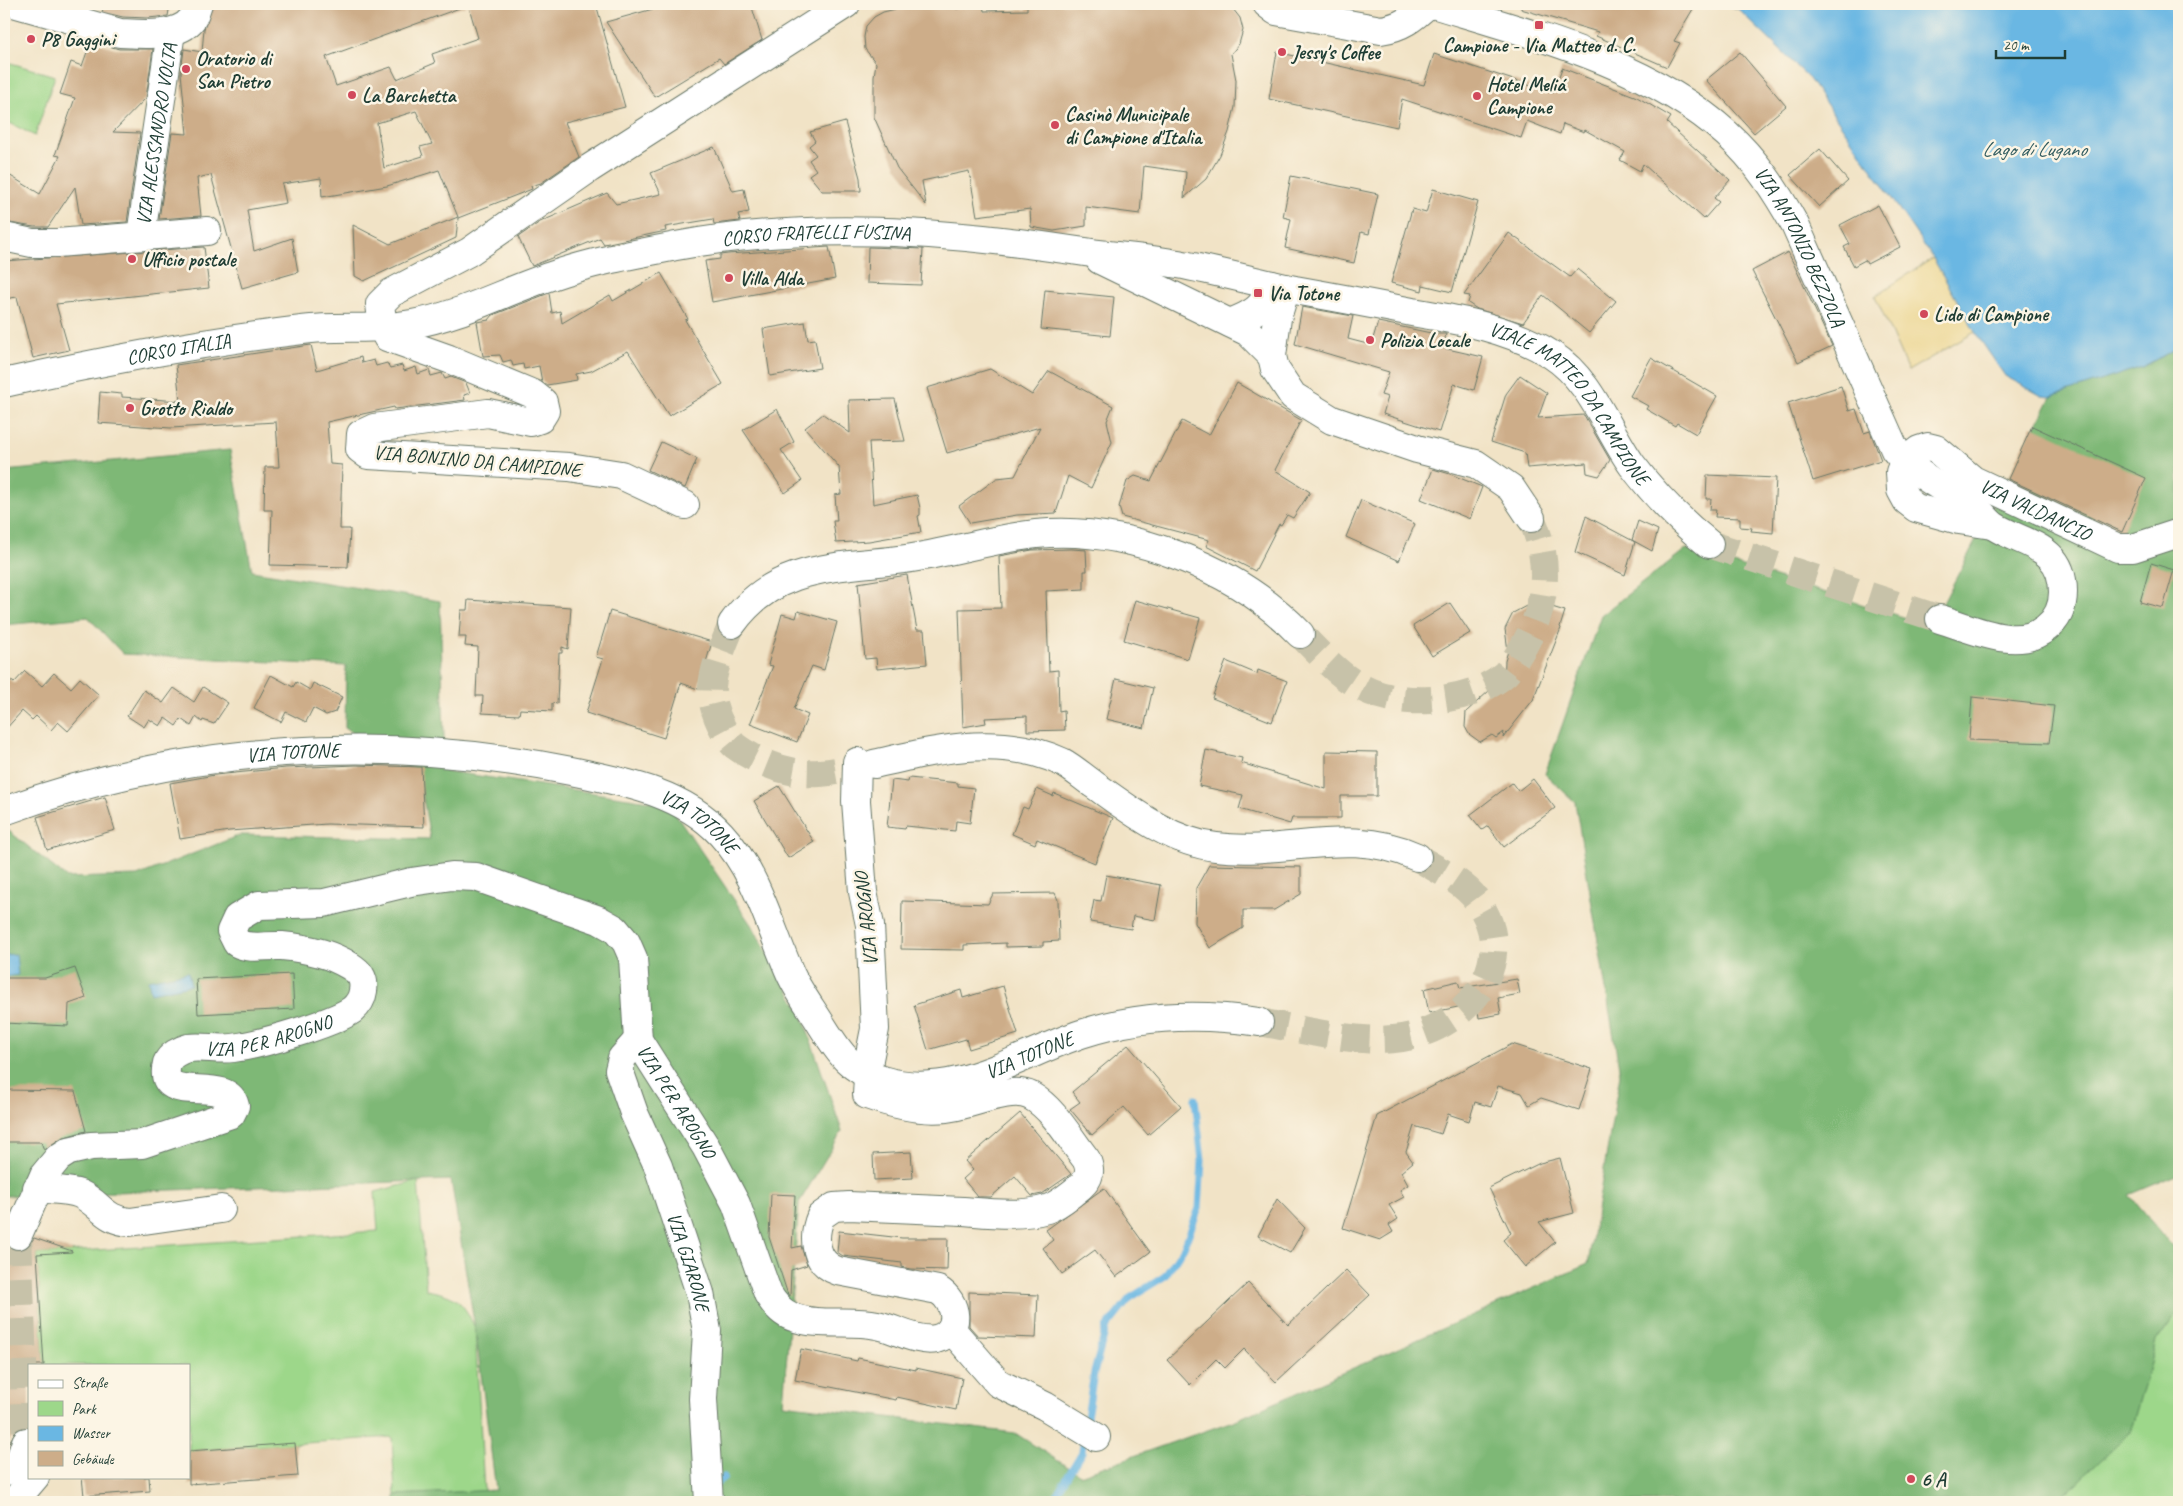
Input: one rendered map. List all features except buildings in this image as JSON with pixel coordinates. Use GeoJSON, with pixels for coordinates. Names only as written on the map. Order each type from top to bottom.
{"type":"FeatureCollection","features":[{"type":"Feature","properties":{"kind":"street"},"geometry":{"type":"LineString","coordinates":[[17,4],[120,33],[171,32],[192,19],[198,4]]}},
{"type":"Feature","properties":{"kind":"street"},"geometry":{"type":"LineString","coordinates":[[383,328],[380,304],[391,293],[469,252],[590,168],[846,4]]}},
{"type":"Feature","properties":{"kind":"street"},"geometry":{"type":"LineString","coordinates":[[1267,4],[1276,11],[1381,30],[1396,28],[1407,23],[1428,4]]}},
{"type":"Feature","properties":{"kind":"street","name":"VIA ANTONIO BEZZOLA"},"geometry":{"type":"LineString","coordinates":[[1433,4],[1572,49],[1626,70],[1663,88],[1696,109],[1727,134],[1756,164],[1775,189],[1795,225],[1895,450],[1904,462]]}},
{"type":"Feature","properties":{"kind":"street","name":"VIA ALESSANDRO VOLTA"},"geometry":{"type":"LineString","coordinates":[[142,235],[171,32]]}},
{"type":"Feature","properties":{"kind":"street"},"geometry":{"type":"LineString","coordinates":[[4,236],[32,244],[207,231]]}},
{"type":"Feature","properties":{"kind":"street","name":"CORSO FRATELLI FUSINA"},"geometry":{"type":"LineString","coordinates":[[354,328],[383,328],[410,325],[437,318],[553,275],[607,260],[681,245],[762,234],[848,231],[940,234],[1016,242],[1183,265],[1279,286]]}},
{"type":"Feature","properties":{"kind":"street"},"geometry":{"type":"LineString","coordinates":[[1082,252],[1248,332],[1272,356]]}},
{"type":"Feature","properties":{"kind":"street"},"geometry":{"type":"LineString","coordinates":[[1230,323],[1257,310],[1279,286]]}},
{"type":"Feature","properties":{"kind":"street"},"geometry":{"type":"LineString","coordinates":[[1279,286],[1272,356],[1275,368],[1293,396],[1332,420],[1417,449],[1476,464],[1511,488],[1531,518]]}},
{"type":"Feature","properties":{"kind":"street","name":"VIALE MATTEO DA CAMPIONE"},"geometry":{"type":"LineString","coordinates":[[1279,286],[1482,325],[1527,342],[1553,355],[1574,373],[1631,462],[1654,492],[1689,528],[1709,544]]}},
{"type":"Feature","properties":{"kind":"street","name":"CORSO ITALIA"},"geometry":{"type":"LineString","coordinates":[[4,383],[103,362],[243,337],[313,329],[354,328]]}},
{"type":"Feature","properties":{"kind":"street","name":"VIA BONINO DA CAMPIONE"},"geometry":{"type":"LineString","coordinates":[[383,328],[387,337],[449,359],[533,394],[543,402],[545,411],[540,419],[531,422],[488,413],[374,428],[361,434],[358,442],[360,449],[368,455],[569,467],[620,475],[685,505]]}},
{"type":"Feature","properties":{"kind":"street","name":"VIA VALDANCIO"},"geometry":{"type":"LineString","coordinates":[[1904,462],[1918,450],[1928,447],[1936,449],[1973,480],[2118,548],[2134,548],[2177,535]]}},
{"type":"Feature","properties":{"kind":"street"},"geometry":{"type":"LineString","coordinates":[[1904,462],[1900,472],[1902,490],[1906,501],[1916,508],[1959,520],[1994,526],[2033,543],[2050,556],[2059,570],[2063,583],[2063,598],[2059,613],[2052,624],[2030,636],[1998,637],[1940,619]]}},
{"type":"Feature","properties":{"kind":"street"},"geometry":{"type":"LineString","coordinates":[[732,624],[742,610],[758,595],[802,574],[823,568],[919,557],[996,539],[1038,534],[1084,534],[1126,540],[1163,550],[1195,563],[1271,606],[1300,634]]}},
{"type":"Feature","properties":{"kind":"street","name":"VIA AROGNO"},"geometry":{"type":"LineString","coordinates":[[869,1075],[869,1059],[875,1029],[870,926],[863,892],[856,810],[865,763],[957,747],[1010,746],[1035,752],[1063,763],[1132,811],[1186,841],[1216,847],[1257,849],[1341,841],[1376,843],[1399,849],[1417,857]]}},
{"type":"Feature","properties":{"kind":"street","name":"VIA TOTONE"},"geometry":{"type":"LineString","coordinates":[[4,810],[78,786],[164,766],[230,757],[298,752],[401,751],[527,762],[634,784],[669,797],[695,812],[721,833],[752,877],[792,977],[840,1055],[854,1067],[886,1082],[916,1085],[943,1084],[973,1078],[1080,1034],[1120,1023],[1169,1017],[1208,1016],[1259,1022]]}},
{"type":"Feature","properties":{"kind":"street","name":"VIA PER AROGNO"},"geometry":{"type":"LineString","coordinates":[[18,1236],[37,1188],[51,1166],[69,1151],[91,1146],[142,1144],[232,1114],[234,1106],[227,1093],[221,1090],[184,1089],[174,1085],[167,1075],[168,1061],[171,1056],[180,1051],[193,1048],[231,1048],[257,1044],[328,1021],[342,1015],[358,1004],[363,993],[363,979],[359,973],[349,966],[308,950],[280,946],[245,946],[234,940],[231,931],[237,918],[259,906],[324,903],[411,882],[452,876],[476,877],[575,910],[615,929],[626,942],[633,958],[638,1040],[706,1146],[736,1204],[768,1294],[782,1312],[804,1320],[875,1324],[923,1339],[935,1339],[951,1329]]}},
{"type":"Feature","properties":{"kind":"street","name":"VIA GIARONE"},"geometry":{"type":"LineString","coordinates":[[638,1040],[622,1058],[619,1070],[634,1113],[661,1175],[700,1293],[707,1331],[703,1399],[709,1502]]}},
{"type":"Feature","properties":{"kind":"street"},"geometry":{"type":"LineString","coordinates":[[869,1075],[867,1095],[896,1105],[945,1109],[1019,1091],[1032,1097],[1049,1112],[1086,1159],[1090,1167],[1090,1176],[1085,1183],[1058,1205],[1027,1212],[834,1207],[821,1216],[816,1232],[816,1246],[819,1255],[830,1268],[938,1290],[951,1300],[955,1320],[951,1329],[998,1383],[1096,1437]]}},
{"type":"Feature","properties":{"kind":"street"},"geometry":{"type":"LineString","coordinates":[[37,1188],[79,1194],[108,1217],[118,1221],[130,1222],[221,1209]]}},
{"type":"Feature","properties":{"kind":"street"},"geometry":{"type":"LineString","coordinates":[[4,1472],[19,1463],[26,1442]]}},
{"type":"Feature","properties":{"kind":"street"},"geometry":{"type":"LineString","coordinates":[[14,1498],[34,1478]]}},
{"type":"Feature","properties":{"kind":"green space"},"geometry":{"type":"Polygon","coordinates":[[[4,61],[55,76],[35,136],[4,120],[4,61]]]}},
{"type":"Feature","properties":{"kind":"green space"},"geometry":{"type":"Polygon","coordinates":[[[2179,347],[2179,1174],[2129,1195],[2172,1246],[2179,1246],[2179,1310],[2156,1342],[2130,1433],[2056,1502],[395,1502],[395,1495],[496,1490],[475,1328],[451,1180],[4,1196],[4,827],[67,878],[137,876],[240,835],[430,839],[419,773],[345,728],[346,666],[123,654],[88,617],[4,625],[4,471],[230,450],[252,571],[440,601],[445,771],[669,804],[754,929],[801,1012],[842,1131],[799,1203],[783,1404],[1015,1433],[1080,1475],[1236,1420],[1588,1264],[1620,1074],[1575,802],[1545,774],[1601,615],[1686,549],[1931,626],[2051,397],[2142,367],[2179,347]]]}},
{"type":"Feature","properties":{"kind":"green space"},"geometry":{"type":"Polygon","coordinates":[[[418,1181],[426,1290],[452,1297],[462,1305],[475,1328],[484,1491],[395,1495],[392,1437],[190,1451],[190,1364],[44,1364],[37,1254],[378,1231],[375,1192],[418,1181]]]}},
{"type":"Feature","properties":{"kind":"green space"},"geometry":{"type":"Polygon","coordinates":[[[2179,1310],[2179,1502],[2056,1502],[2130,1433],[2156,1342],[2179,1310]]]}},
{"type":"Feature","properties":{"kind":"sand","name":"Lido di Campione"},"geometry":{"type":"Polygon","coordinates":[[[1933,258],[1975,332],[1908,371],[1875,296],[1933,258]]]}},
{"type":"Feature","properties":{"kind":"water","name":"Lago di Lugano"},"geometry":{"type":"Polygon","coordinates":[[[1725,4],[2179,4],[2179,347],[2142,367],[2051,397],[2042,396],[2005,376],[1975,332],[1933,258],[1807,76],[1738,9],[1725,4]]]}},
{"type":"Feature","properties":{"kind":"water"},"geometry":{"type":"Polygon","coordinates":[[[16,954],[18,975],[4,977],[4,955],[16,954]]]}},
{"type":"Feature","properties":{"kind":"water"},"geometry":{"type":"Polygon","coordinates":[[[188,972],[191,985],[151,993],[148,980],[188,972]]]}},
{"type":"Feature","properties":{"kind":"waterway"},"geometry":{"type":"LineString","coordinates":[[1086,1424],[1094,1373],[1106,1328],[1130,1298],[1165,1276],[1184,1247],[1199,1208],[1202,1161],[1195,1099]]}},
{"type":"Feature","properties":{"kind":"waterway"},"geometry":{"type":"LineString","coordinates":[[1052,1502],[1082,1452],[1084,1438]]}},
{"type":"Feature","properties":{"kind":"waterway"},"geometry":{"type":"LineString","coordinates":[[718,1482],[724,1477]]}},
{"type":"Feature","properties":{"kind":"tunnel"},"geometry":{"type":"LineString","coordinates":[[1300,634],[1333,667],[1351,681],[1371,692],[1386,697],[1422,700],[1440,699],[1476,691],[1492,683],[1505,674],[1512,665],[1528,639],[1540,606],[1544,571],[1538,535],[1531,518]]}},
{"type":"Feature","properties":{"kind":"tunnel"},"geometry":{"type":"LineString","coordinates":[[1709,544],[1940,619]]}},
{"type":"Feature","properties":{"kind":"tunnel"},"geometry":{"type":"LineString","coordinates":[[732,624],[715,670],[712,698],[720,724],[735,746],[767,764],[794,772],[829,772],[874,764]]}},
{"type":"Feature","properties":{"kind":"tunnel"},"geometry":{"type":"LineString","coordinates":[[1259,1022],[1309,1032],[1378,1040],[1419,1034],[1442,1024],[1462,1010],[1478,992],[1489,972],[1493,950],[1490,926],[1478,902],[1466,888],[1417,857]]}},
{"type":"Feature","properties":{"kind":"tunnel"},"geometry":{"type":"LineString","coordinates":[[18,1235],[26,1442]]}},
{"type":"Feature","properties":{"kind":"place","name":"Campione - Via Matteo d. C."},"geometry":{"type":"Point","coordinates":[1539,25]}},
{"type":"Feature","properties":{"kind":"place","name":"P8 Gaggini"},"geometry":{"type":"Point","coordinates":[31,39]}},
{"type":"Feature","properties":{"kind":"place","name":"Jessy's Coffee"},"geometry":{"type":"Point","coordinates":[1282,52]}},
{"type":"Feature","properties":{"kind":"place","name":"Oratorio di San Pietro"},"geometry":{"type":"Point","coordinates":[186,69]}},
{"type":"Feature","properties":{"kind":"place","name":"La Barchetta"},"geometry":{"type":"Point","coordinates":[352,95]}},
{"type":"Feature","properties":{"kind":"place","name":"Hotel Meliá Campione"},"geometry":{"type":"Point","coordinates":[1477,96]}},
{"type":"Feature","properties":{"kind":"place","name":"Casinò Municipale di Campione d'Italia"},"geometry":{"type":"Point","coordinates":[1055,125]}},
{"type":"Feature","properties":{"kind":"place","name":"Ufficio postale"},"geometry":{"type":"Point","coordinates":[132,259]}},
{"type":"Feature","properties":{"kind":"place","name":"Villa Alda"},"geometry":{"type":"Point","coordinates":[729,278]}},
{"type":"Feature","properties":{"kind":"place","name":"Via Totone"},"geometry":{"type":"Point","coordinates":[1258,293]}},
{"type":"Feature","properties":{"kind":"place","name":"Lido di Campione"},"geometry":{"type":"Point","coordinates":[1924,314]}},
{"type":"Feature","properties":{"kind":"place","name":"Polizia Locale"},"geometry":{"type":"Point","coordinates":[1370,340]}},
{"type":"Feature","properties":{"kind":"place","name":"Grotto Rialdo"},"geometry":{"type":"Point","coordinates":[130,408]}},
{"type":"Feature","properties":{"kind":"place","name":"6 A"},"geometry":{"type":"Point","coordinates":[1911,1479]}}]}
